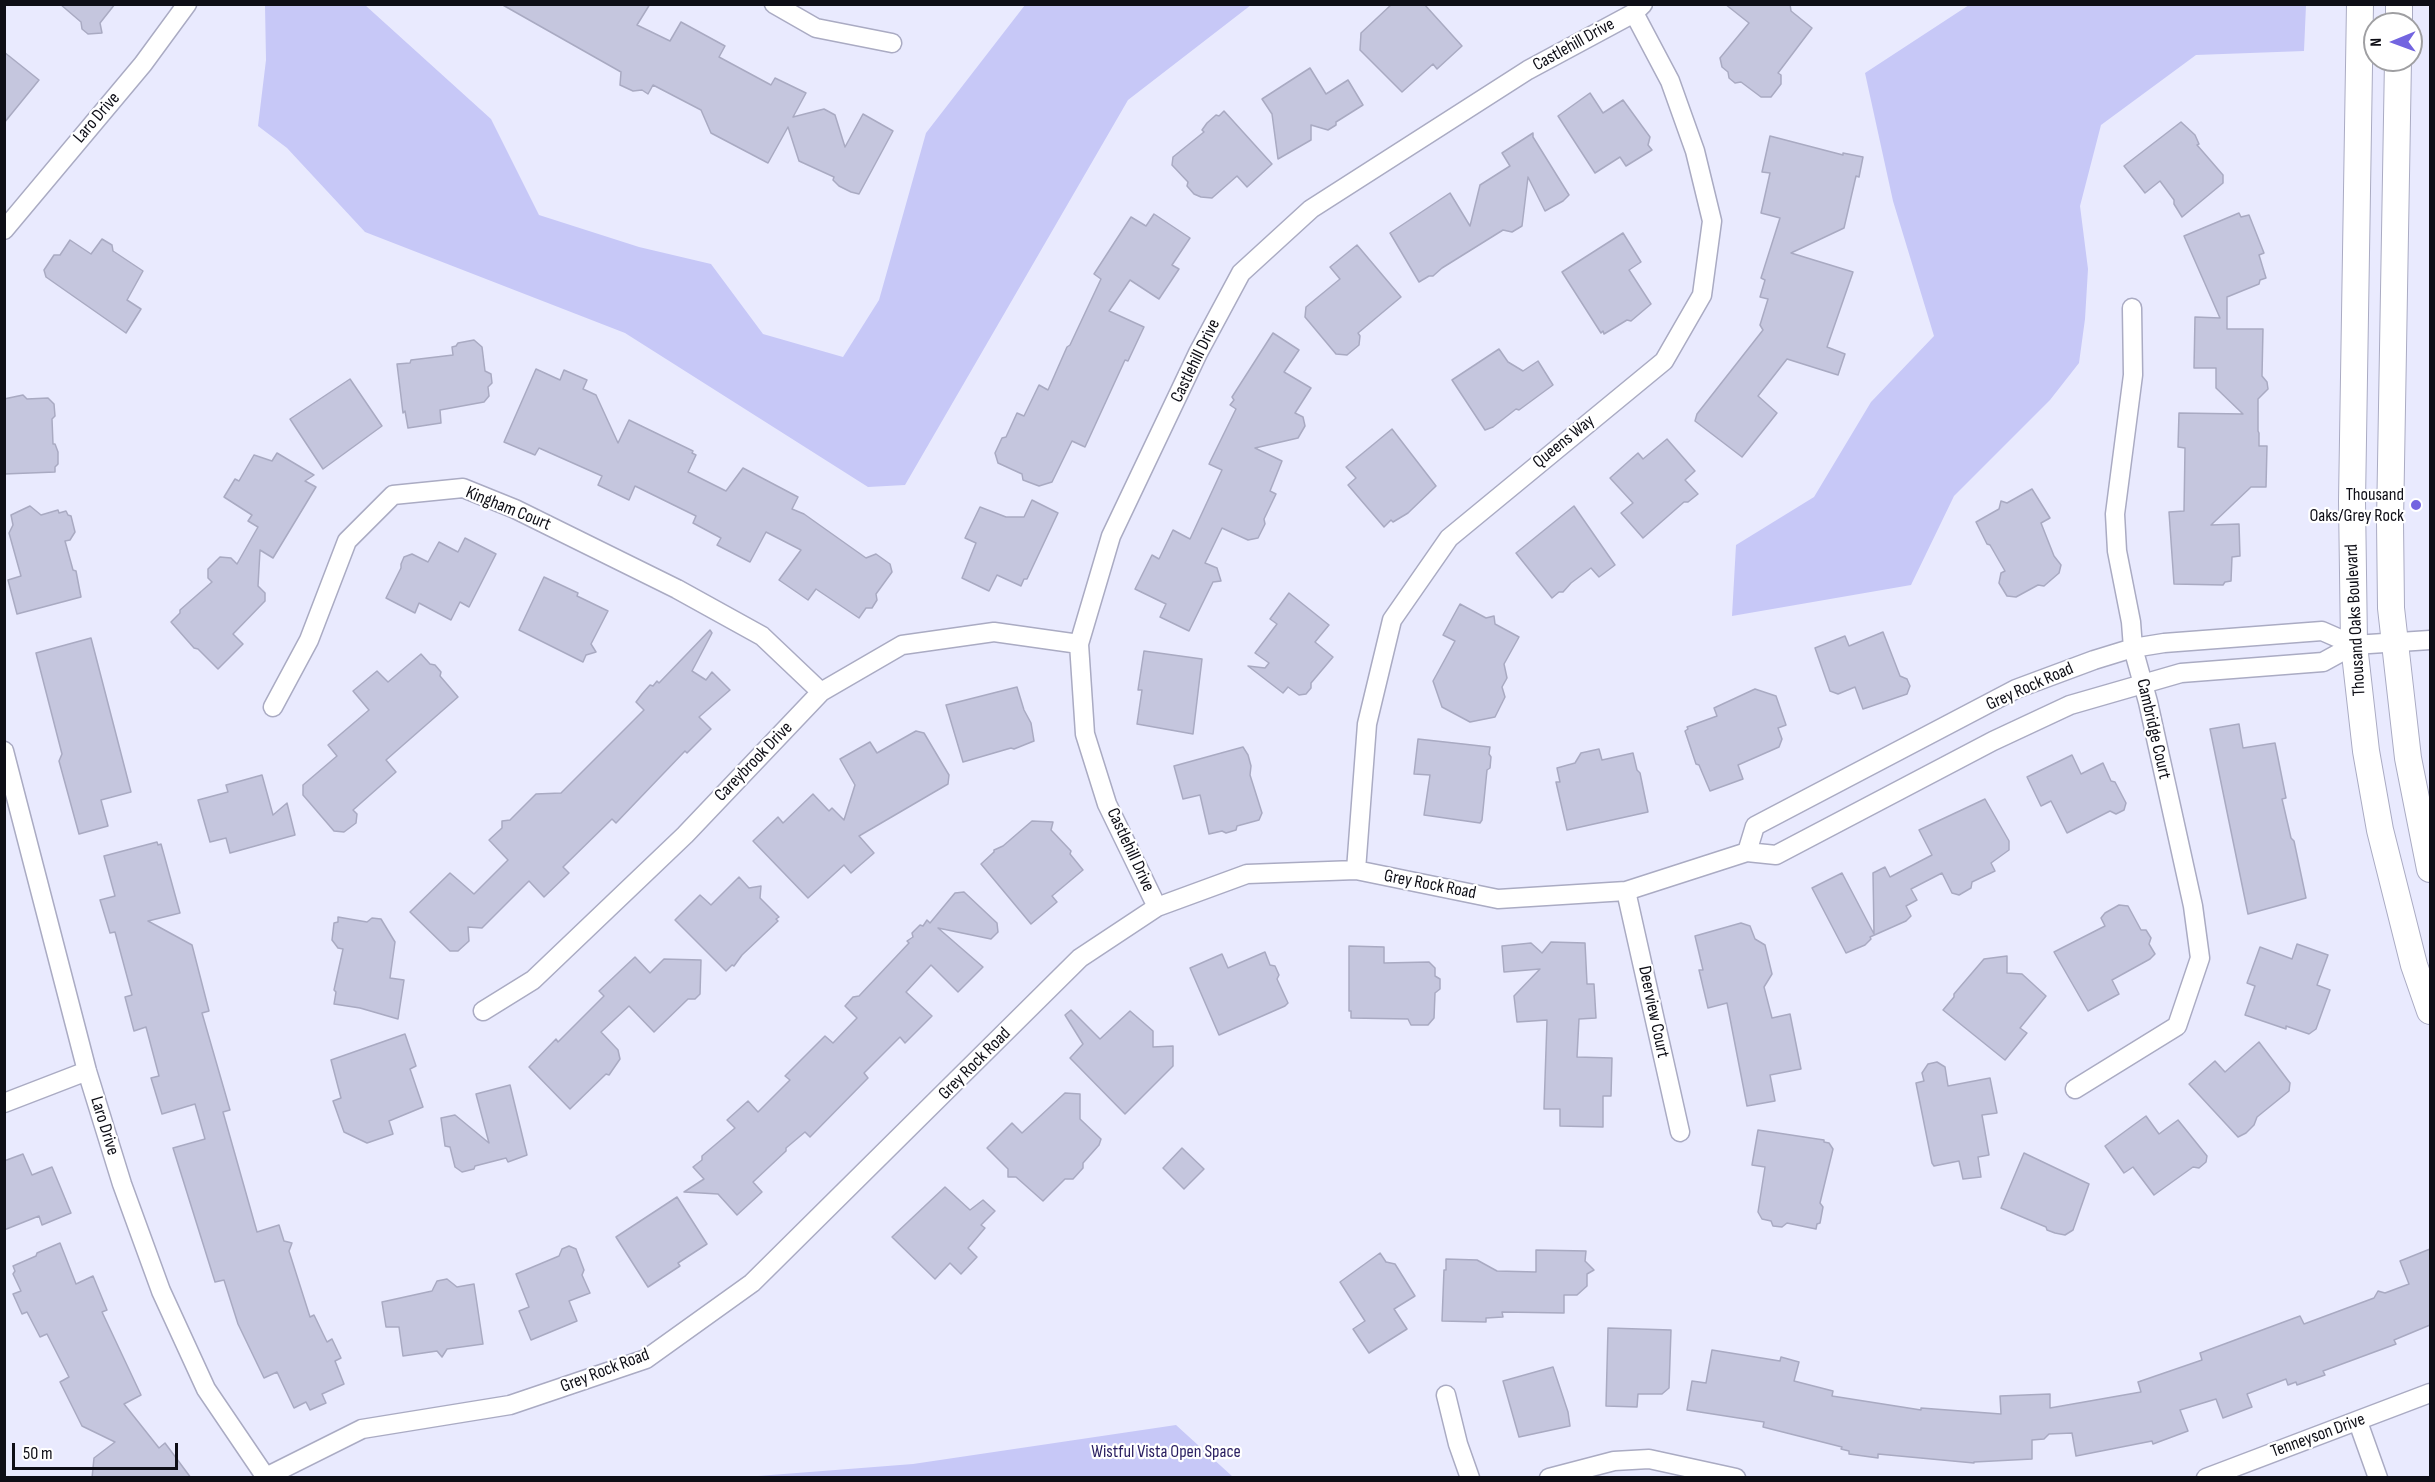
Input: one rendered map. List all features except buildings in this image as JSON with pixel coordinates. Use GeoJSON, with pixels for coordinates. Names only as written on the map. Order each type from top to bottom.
{"type":"FeatureCollection","features":[{"type":"Feature","properties":{"kind":"main road","name":"Thousand Oaks Boulevard"},"geometry":{"type":"LineString","coordinates":[[2360,4],[2352,501],[2354,645],[2366,751],[2380,830],[2414,964],[2430,1011]]}},
{"type":"Feature","properties":{"kind":"main road","name":"Thousand Oaks Boulevard"},"geometry":{"type":"LineString","coordinates":[[2398,72],[2390,522],[2391,608],[2408,758],[2430,869]]}},
{"type":"Feature","properties":{"kind":"street","name":"Laro Drive"},"geometry":{"type":"LineString","coordinates":[[4,230],[143,64],[187,4]]}},
{"type":"Feature","properties":{"kind":"street"},"geometry":{"type":"LineString","coordinates":[[774,4],[816,28],[892,43]]}},
{"type":"Feature","properties":{"kind":"street","name":"Castlehill Drive"},"geometry":{"type":"LineString","coordinates":[[1157,907],[1107,804],[1085,734],[1079,644],[1111,536],[1198,353],[1241,273],[1311,209],[1528,70],[1638,9]]}},
{"type":"Feature","properties":{"kind":"street","name":"Queens Way"},"geometry":{"type":"LineString","coordinates":[[1356,870],[1367,724],[1392,620],[1449,538],[1664,361],[1702,295],[1712,221],[1695,151],[1670,81],[1638,9]]}},
{"type":"Feature","properties":{"kind":"street","name":"Cambridge Court"},"geometry":{"type":"LineString","coordinates":[[2075,1089],[2177,1026],[2200,958],[2193,906],[2133,648],[2131,622],[2117,550],[2115,514],[2133,375],[2132,308]]}},
{"type":"Feature","properties":{"kind":"street","name":"Kingham Court"},"geometry":{"type":"LineString","coordinates":[[273,707],[309,640],[347,541],[393,495],[463,488],[516,509],[677,589],[762,636],[821,693]]}},
{"type":"Feature","properties":{"kind":"street","name":"Grey Rock Road"},"geometry":{"type":"LineString","coordinates":[[1746,852],[1755,826],[2016,689],[2094,660],[2133,648],[2164,643],[2322,631],[2354,645]]}},
{"type":"Feature","properties":{"kind":"street","name":"Careybrook Drive"},"geometry":{"type":"LineString","coordinates":[[483,1011],[541,972],[685,835],[821,693],[902,645],[994,632],[1079,644]]}},
{"type":"Feature","properties":{"kind":"street","name":"Grey Rock Road"},"geometry":{"type":"LineString","coordinates":[[264,1477],[362,1430],[510,1405],[646,1359],[752,1283],[1080,958],[1157,907],[1247,874],[1356,870],[1498,899],[1626,891],[1746,852],[1776,855],[1983,746],[2070,705],[2181,673],[2323,662],[2354,645],[2430,640]]}},
{"type":"Feature","properties":{"kind":"street","name":"Laro Drive"},"geometry":{"type":"LineString","coordinates":[[4,751],[87,1071],[122,1184],[161,1291],[206,1389],[264,1477]]}},
{"type":"Feature","properties":{"kind":"street","name":"Deerview Court"},"geometry":{"type":"LineString","coordinates":[[1626,891],[1680,1132]]}},
{"type":"Feature","properties":{"kind":"street"},"geometry":{"type":"LineString","coordinates":[[4,1103],[87,1071]]}},
{"type":"Feature","properties":{"kind":"street","name":"Tenneyson Drive"},"geometry":{"type":"LineString","coordinates":[[2206,1478],[2430,1393]]}},
{"type":"Feature","properties":{"kind":"street"},"geometry":{"type":"LineString","coordinates":[[1446,1395],[1458,1444],[1470,1478]]}},
{"type":"Feature","properties":{"kind":"street"},"geometry":{"type":"LineString","coordinates":[[2358,1422],[2378,1478]]}},
{"type":"Feature","properties":{"kind":"street"},"geometry":{"type":"LineString","coordinates":[[1549,1478],[1614,1461],[1649,1459],[1736,1478]]}},
{"type":"Feature","properties":{"kind":"green space"},"geometry":{"type":"Polygon","coordinates":[[[265,5],[365,5],[491,119],[539,215],[639,247],[711,264],[763,334],[843,357],[879,300],[926,133],[1025,5],[1251,5],[1128,100],[905,485],[868,487],[625,333],[365,232],[287,148],[258,126],[266,60],[265,5]]]}},
{"type":"Feature","properties":{"kind":"green space"},"geometry":{"type":"Polygon","coordinates":[[[1969,5],[2306,5],[2304,51],[2196,55],[2101,125],[2080,206],[2088,269],[2079,363],[2050,400],[1954,496],[1911,585],[1732,616],[1736,545],[1814,497],[1871,402],[1934,336],[1893,201],[1865,73],[1969,5]]]}},
{"type":"Feature","properties":{"kind":"green space","name":"Wistful Vista Open Space"},"geometry":{"type":"Polygon","coordinates":[[[1176,1425],[1233,1477],[745,1477],[913,1464],[1176,1425]]]}},
{"type":"Feature","properties":{"kind":"place","name":"Thousand Oaks/Grey Rock"},"geometry":{"type":"Point","coordinates":[2416,505]}}]}
